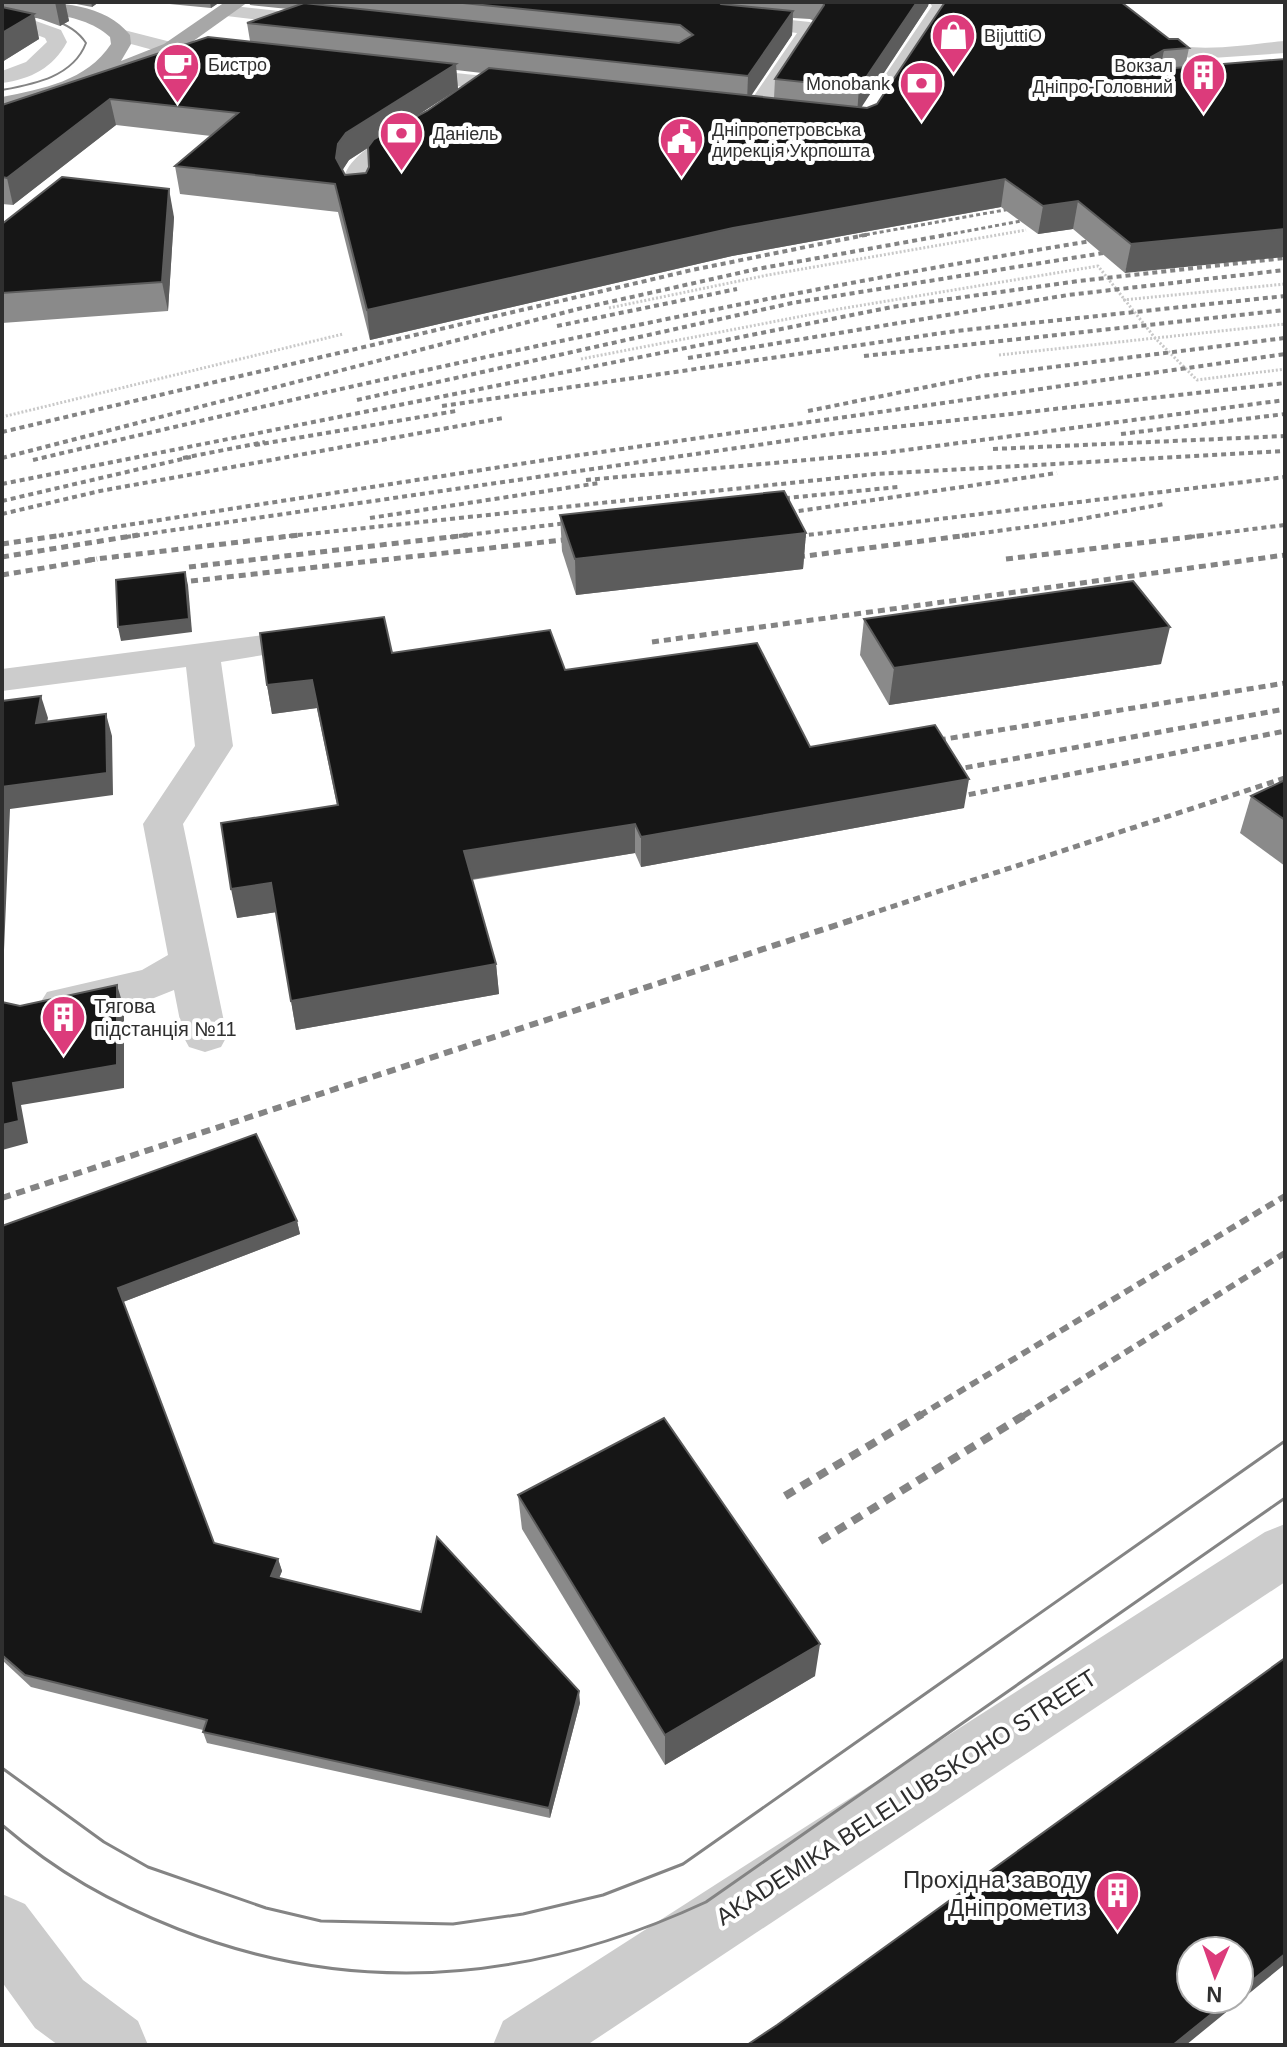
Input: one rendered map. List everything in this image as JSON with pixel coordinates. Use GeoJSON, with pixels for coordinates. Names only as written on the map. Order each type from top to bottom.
{"type":"FeatureCollection","features":[{"type":"Feature","properties":{"kind":"main road"},"geometry":{"type":"LineString","coordinates":[[16,2],[81,12],[100,19],[120,35],[121,44],[108,64],[73,85]]}},
{"type":"Feature","properties":{"kind":"main road"},"geometry":{"type":"LineString","coordinates":[[2,104],[130,66],[171,48],[231,6]]}},
{"type":"Feature","properties":{"kind":"street"},"geometry":{"type":"LineString","coordinates":[[1103,2],[1163,48],[1197,53],[1285,47]]}},
{"type":"Feature","properties":{"kind":"street"},"geometry":{"type":"LineString","coordinates":[[882,97],[940,4]]}},
{"type":"Feature","properties":{"kind":"street"},"geometry":{"type":"LineString","coordinates":[[231,6],[347,24]]}},
{"type":"Feature","properties":{"kind":"street"},"geometry":{"type":"LineString","coordinates":[[721,19],[810,28],[747,122],[786,115]]}},
{"type":"Feature","properties":{"kind":"street"},"geometry":{"type":"LineString","coordinates":[[2,22],[46,30],[56,39],[50,53],[8,73]]}},
{"type":"Feature","properties":{"kind":"street"},"geometry":{"type":"LineString","coordinates":[[120,35],[171,48],[242,55]]}},
{"type":"Feature","properties":{"kind":"street"},"geometry":{"type":"LineString","coordinates":[[2,36],[27,39],[39,45],[13,63],[8,73]]}},
{"type":"Feature","properties":{"kind":"street"},"geometry":{"type":"LineString","coordinates":[[379,71],[519,87],[551,95]]}},
{"type":"Feature","properties":{"kind":"street"},"geometry":{"type":"LineString","coordinates":[[8,73],[73,85]]}},
{"type":"Feature","properties":{"kind":"street"},"geometry":{"type":"LineString","coordinates":[[463,99],[485,83]]}},
{"type":"Feature","properties":{"kind":"street"},"geometry":{"type":"LineString","coordinates":[[357,194],[356,173],[367,158],[442,115]]}},
{"type":"Feature","properties":{"kind":"street"},"geometry":{"type":"LineString","coordinates":[[2,680],[264,646]]}},
{"type":"Feature","properties":{"kind":"street"},"geometry":{"type":"LineString","coordinates":[[202,654],[214,746],[163,824],[205,1036]]}},
{"type":"Feature","properties":{"kind":"street"},"geometry":{"type":"LineString","coordinates":[[27,1010],[154,983],[191,960]]}},
{"type":"Feature","properties":{"kind":"street","name":"AKADEMIKA BELELIUBSKOHO STREET"},"geometry":{"type":"LineString","coordinates":[[527,2045],[1285,1550]]}},
{"type":"Feature","properties":{"kind":"street"},"geometry":{"type":"LineString","coordinates":[[2,1927],[59,2004],[114,2045]]}},
{"type":"Feature","properties":{"kind":"path"},"geometry":{"type":"LineString","coordinates":[[609,308],[768,275],[1026,230]]}},
{"type":"Feature","properties":{"kind":"path"},"geometry":{"type":"LineString","coordinates":[[581,359],[804,313],[957,286],[1098,266],[1155,338],[1197,380],[1285,369]]}},
{"type":"Feature","properties":{"kind":"path"},"geometry":{"type":"LineString","coordinates":[[1123,300],[1285,284]]}},
{"type":"Feature","properties":{"kind":"path"},"geometry":{"type":"LineString","coordinates":[[999,355],[1285,324]]}},
{"type":"Feature","properties":{"kind":"path"},"geometry":{"type":"LineString","coordinates":[[2,417],[343,334]]}},
{"type":"Feature","properties":{"kind":"building"},"geometry":{"type":"Polygon","coordinates":[[[453,2],[719,2],[793,11],[748,76],[247,23],[304,3],[679,43],[693,35],[680,25],[453,2]]]}},
{"type":"Feature","properties":{"kind":"building"},"geometry":{"type":"Polygon","coordinates":[[[823,2],[917,2],[859,88],[775,79],[824,5],[823,2]]]}},
{"type":"Feature","properties":{"kind":"building"},"geometry":{"type":"Polygon","coordinates":[[[945,2],[1121,2],[1169,39],[1178,39],[1189,48],[1164,50],[1151,57],[1151,62],[1162,69],[1285,59],[1285,229],[1131,244],[1078,201],[1043,206],[1005,179],[733,228],[367,310],[335,184],[175,166],[238,113],[110,99],[7,178],[2,177],[2,105],[208,37],[456,64],[346,133],[338,144],[336,158],[345,175],[366,173],[369,167],[368,147],[374,139],[427,111],[489,68],[867,108],[877,104],[945,2]]]}},
{"type":"Feature","properties":{"kind":"building"},"geometry":{"type":"Polygon","coordinates":[[[2,7],[34,14],[2,33],[2,7]]]}},
{"type":"Feature","properties":{"kind":"building"},"geometry":{"type":"Polygon","coordinates":[[[62,177],[169,189],[162,282],[2,293],[2,224],[62,177]]]}},
{"type":"Feature","properties":{"kind":"building"},"geometry":{"type":"Polygon","coordinates":[[[784,491],[806,533],[575,559],[560,515],[784,491]]]}},
{"type":"Feature","properties":{"kind":"building"},"geometry":{"type":"Polygon","coordinates":[[[185,572],[189,619],[118,627],[116,580],[185,572]]]}},
{"type":"Feature","properties":{"kind":"building"},"geometry":{"type":"Polygon","coordinates":[[[1133,581],[1170,627],[894,668],[864,619],[1133,581]]]}},
{"type":"Feature","properties":{"kind":"building"},"geometry":{"type":"Polygon","coordinates":[[[384,617],[392,653],[550,630],[565,670],[757,643],[810,747],[935,725],[969,779],[641,837],[635,824],[464,851],[496,964],[291,1001],[271,883],[231,889],[221,823],[338,805],[312,680],[267,685],[260,633],[384,617]]]}},
{"type":"Feature","properties":{"kind":"building"},"geometry":{"type":"Polygon","coordinates":[[[41,696],[36,723],[106,714],[107,773],[2,787],[2,701],[41,696]]]}},
{"type":"Feature","properties":{"kind":"building"},"geometry":{"type":"Polygon","coordinates":[[[1285,780],[1285,820],[1251,796],[1285,780]]]}},
{"type":"Feature","properties":{"kind":"building","name":"Тягова пiдстанцiя №11"},"geometry":{"type":"Polygon","coordinates":[[[117,985],[117,1065],[13,1083],[19,1121],[2,1125],[2,1002],[20,1006],[117,985]]]}},
{"type":"Feature","properties":{"kind":"building"},"geometry":{"type":"Polygon","coordinates":[[[256,1134],[297,1221],[118,1288],[214,1543],[278,1559],[271,1576],[421,1612],[437,1537],[579,1691],[549,1808],[203,1732],[207,1720],[25,1675],[2,1655],[2,1226],[256,1134]]]}},
{"type":"Feature","properties":{"kind":"building"},"geometry":{"type":"Polygon","coordinates":[[[664,1418],[820,1644],[665,1735],[518,1495],[664,1418]]]}},
{"type":"Feature","properties":{"kind":"building"},"geometry":{"type":"Polygon","coordinates":[[[1285,1658],[1285,1954],[1255,1978],[1255,1935],[1175,1935],[1175,2015],[1210,2015],[1173,2045],[747,2045],[1285,1658]]]}},
{"type":"Feature","properties":{"kind":"tram line"},"geometry":{"type":"LineString","coordinates":[[2,14],[59,22],[70,27],[86,43],[80,55],[62,71],[39,81],[2,90]]}},
{"type":"Feature","properties":{"kind":"tram line"},"geometry":{"type":"LineString","coordinates":[[2,1768],[104,1842],[148,1867],[266,1908],[321,1921],[453,1924],[523,1914],[603,1895],[683,1864],[1285,1441]]}},
{"type":"Feature","properties":{"kind":"tram line"},"geometry":{"type":"LineString","coordinates":[[2,1825],[64,1872],[130,1908],[178,1929],[245,1951],[312,1966],[378,1972],[445,1972],[511,1964],[576,1950],[641,1929],[706,1902],[1285,1498]]}},
{"type":"Feature","properties":{"kind":"railway"},"geometry":{"type":"LineString","coordinates":[[868,234],[1027,206]]}},
{"type":"Feature","properties":{"kind":"railway"},"geometry":{"type":"LineString","coordinates":[[944,235],[1043,217]]}},
{"type":"Feature","properties":{"kind":"railway"},"geometry":{"type":"LineString","coordinates":[[2,432],[692,270],[868,234]]}},
{"type":"Feature","properties":{"kind":"railway"},"geometry":{"type":"LineString","coordinates":[[859,236],[868,234]]}},
{"type":"Feature","properties":{"kind":"railway"},"geometry":{"type":"LineString","coordinates":[[944,235],[951,234]]}},
{"type":"Feature","properties":{"kind":"railway"},"geometry":{"type":"LineString","coordinates":[[2,458],[578,309],[757,269],[944,235]]}},
{"type":"Feature","properties":{"kind":"railway"},"geometry":{"type":"LineString","coordinates":[[33,460],[569,339],[839,285],[1110,238]]}},
{"type":"Feature","properties":{"kind":"railway"},"geometry":{"type":"LineString","coordinates":[[357,400],[792,303],[1122,250]]}},
{"type":"Feature","properties":{"kind":"railway"},"geometry":{"type":"LineString","coordinates":[[2,484],[892,307],[1079,281],[1285,258]]}},
{"type":"Feature","properties":{"kind":"railway"},"geometry":{"type":"LineString","coordinates":[[688,358],[1068,295],[1285,270]]}},
{"type":"Feature","properties":{"kind":"railway"},"geometry":{"type":"LineString","coordinates":[[557,326],[737,289]]}},
{"type":"Feature","properties":{"kind":"railway"},"geometry":{"type":"LineString","coordinates":[[442,406],[956,331],[1285,296]]}},
{"type":"Feature","properties":{"kind":"railway"},"geometry":{"type":"LineString","coordinates":[[864,356],[1285,310]]}},
{"type":"Feature","properties":{"kind":"railway"},"geometry":{"type":"LineString","coordinates":[[808,411],[981,376],[1285,338]]}},
{"type":"Feature","properties":{"kind":"railway"},"geometry":{"type":"LineString","coordinates":[[60,535],[552,459],[1285,354]]}},
{"type":"Feature","properties":{"kind":"railway"},"geometry":{"type":"LineString","coordinates":[[126,537],[833,434],[1285,383]]}},
{"type":"Feature","properties":{"kind":"railway"},"geometry":{"type":"LineString","coordinates":[[586,480],[883,453],[1285,400]]}},
{"type":"Feature","properties":{"kind":"railway"},"geometry":{"type":"LineString","coordinates":[[255,445],[456,411]]}},
{"type":"Feature","properties":{"kind":"railway"},"geometry":{"type":"LineString","coordinates":[[1121,434],[1285,414]]}},
{"type":"Feature","properties":{"kind":"railway"},"geometry":{"type":"LineString","coordinates":[[2,514],[100,491],[503,418]]}},
{"type":"Feature","properties":{"kind":"railway"},"geometry":{"type":"LineString","coordinates":[[993,449],[1285,436]]}},
{"type":"Feature","properties":{"kind":"railway"},"geometry":{"type":"LineString","coordinates":[[183,458],[265,442]]}},
{"type":"Feature","properties":{"kind":"railway"},"geometry":{"type":"LineString","coordinates":[[280,537],[875,474],[1285,451]]}},
{"type":"Feature","properties":{"kind":"railway"},"geometry":{"type":"LineString","coordinates":[[2,501],[191,457]]}},
{"type":"Feature","properties":{"kind":"railway"},"geometry":{"type":"LineString","coordinates":[[772,515],[1057,473]]}},
{"type":"Feature","properties":{"kind":"railway"},"geometry":{"type":"LineString","coordinates":[[791,537],[1285,477]]}},
{"type":"Feature","properties":{"kind":"railway"},"geometry":{"type":"LineString","coordinates":[[370,518],[599,483]]}},
{"type":"Feature","properties":{"kind":"railway"},"geometry":{"type":"LineString","coordinates":[[767,500],[898,487]]}},
{"type":"Feature","properties":{"kind":"railway"},"geometry":{"type":"LineString","coordinates":[[953,537],[1164,504]]}},
{"type":"Feature","properties":{"kind":"railway"},"geometry":{"type":"LineString","coordinates":[[450,537],[584,521]]}},
{"type":"Feature","properties":{"kind":"railway"},"geometry":{"type":"LineString","coordinates":[[1190,537],[1285,525]]}},
{"type":"Feature","properties":{"kind":"railway"},"geometry":{"type":"LineString","coordinates":[[2,544],[60,535]]}},
{"type":"Feature","properties":{"kind":"railway"},"geometry":{"type":"LineString","coordinates":[[50,537],[60,535]]}},
{"type":"Feature","properties":{"kind":"railway"},"geometry":{"type":"LineString","coordinates":[[2,557],[138,535]]}},
{"type":"Feature","properties":{"kind":"railway"},"geometry":{"type":"LineString","coordinates":[[88,560],[299,535]]}},
{"type":"Feature","properties":{"kind":"railway"},"geometry":{"type":"LineString","coordinates":[[189,567],[468,535]]}},
{"type":"Feature","properties":{"kind":"railway"},"geometry":{"type":"LineString","coordinates":[[787,537],[807,535]]}},
{"type":"Feature","properties":{"kind":"railway"},"geometry":{"type":"LineString","coordinates":[[798,557],[969,535]]}},
{"type":"Feature","properties":{"kind":"railway"},"geometry":{"type":"LineString","coordinates":[[1006,559],[1207,535]]}},
{"type":"Feature","properties":{"kind":"railway"},"geometry":{"type":"LineString","coordinates":[[191,581],[581,538]]}},
{"type":"Feature","properties":{"kind":"railway"},"geometry":{"type":"LineString","coordinates":[[652,642],[1285,555]]}},
{"type":"Feature","properties":{"kind":"railway"},"geometry":{"type":"LineString","coordinates":[[2,575],[97,559]]}},
{"type":"Feature","properties":{"kind":"railway"},"geometry":{"type":"LineString","coordinates":[[927,742],[1285,683]]}},
{"type":"Feature","properties":{"kind":"railway"},"geometry":{"type":"LineString","coordinates":[[942,772],[1285,709]]}},
{"type":"Feature","properties":{"kind":"railway"},"geometry":{"type":"LineString","coordinates":[[957,797],[1285,731]]}},
{"type":"Feature","properties":{"kind":"railway"},"geometry":{"type":"LineString","coordinates":[[845,922],[1285,778]]}},
{"type":"Feature","properties":{"kind":"railway"},"geometry":{"type":"LineString","coordinates":[[2,1198],[852,920]]}},
{"type":"Feature","properties":{"kind":"railway"},"geometry":{"type":"LineString","coordinates":[[919,1416],[1285,1196]]}},
{"type":"Feature","properties":{"kind":"railway"},"geometry":{"type":"LineString","coordinates":[[1023,1416],[1285,1253]]}},
{"type":"Feature","properties":{"kind":"railway"},"geometry":{"type":"LineString","coordinates":[[785,1496],[922,1414]]}},
{"type":"Feature","properties":{"kind":"railway"},"geometry":{"type":"LineString","coordinates":[[820,1541],[1026,1414]]}},
{"type":"Feature","properties":{"kind":"place","name":"BijuttiO"},"geometry":{"type":"Point","coordinates":[953,75]}},
{"type":"Feature","properties":{"kind":"place","name":"Бистро"},"geometry":{"type":"Point","coordinates":[177,104]}},
{"type":"Feature","properties":{"kind":"place","name":"Вокзал Днiпро-Головний"},"geometry":{"type":"Point","coordinates":[1204,115]}},
{"type":"Feature","properties":{"kind":"place","name":"Monobank"},"geometry":{"type":"Point","coordinates":[921,123]}},
{"type":"Feature","properties":{"kind":"place","name":"Даніель"},"geometry":{"type":"Point","coordinates":[402,173]}},
{"type":"Feature","properties":{"kind":"place","name":"Дніпропетровська дирекція Укрпошта"},"geometry":{"type":"Point","coordinates":[681,179]}},
{"type":"Feature","properties":{"kind":"place","name":"Тягова пiдстанцiя №11"},"geometry":{"type":"Point","coordinates":[63,1057]}},
{"type":"Feature","properties":{"kind":"place","name":"Прохідна заводу Дніпрометиз"},"geometry":{"type":"Point","coordinates":[1118,1932]}}]}
